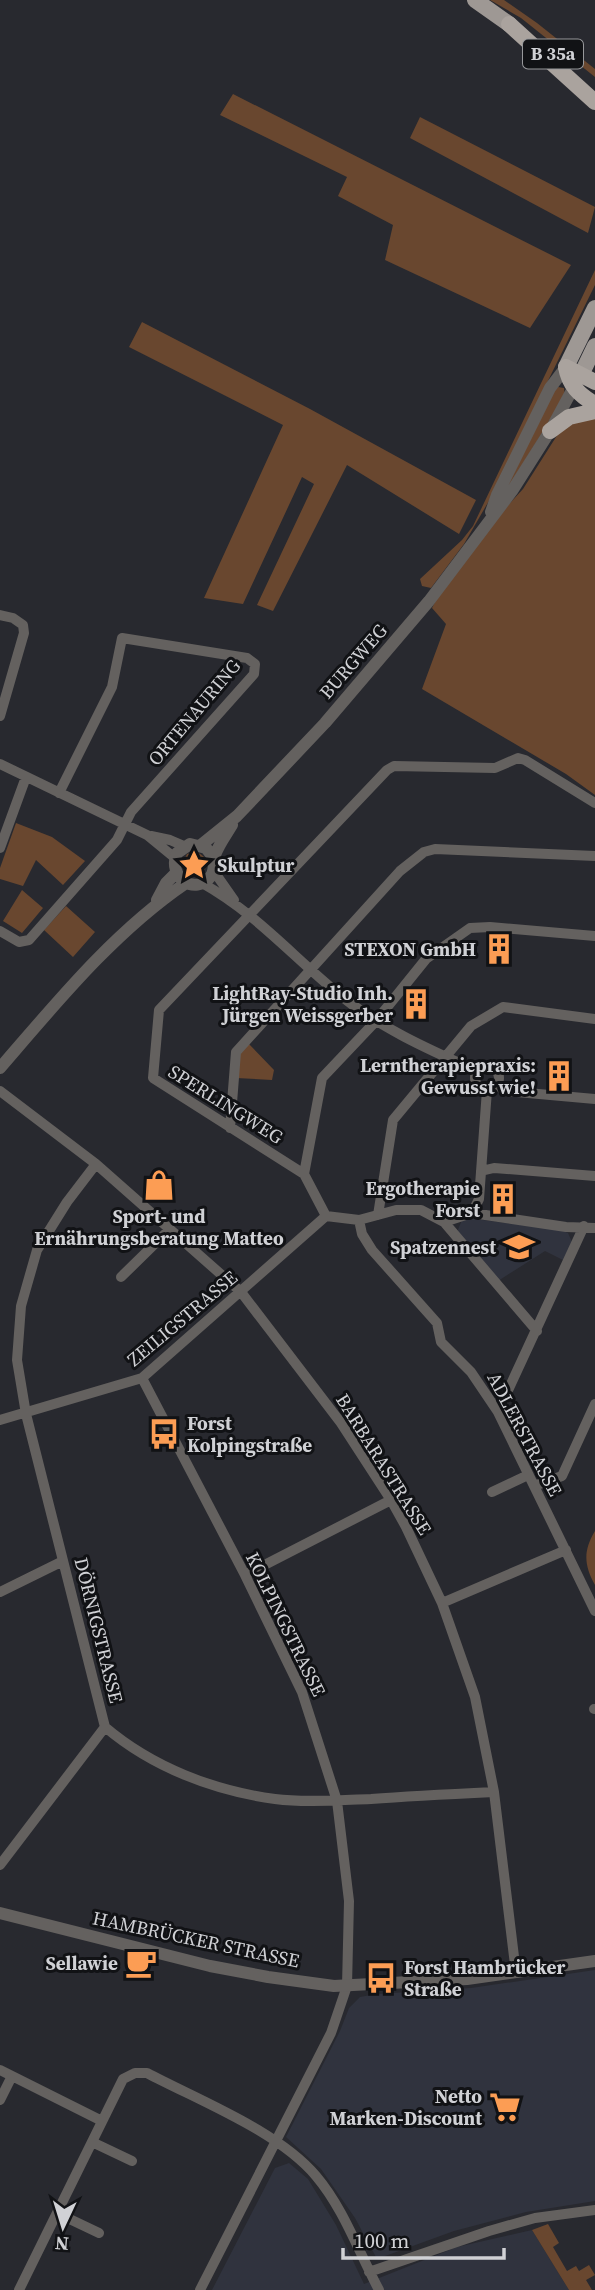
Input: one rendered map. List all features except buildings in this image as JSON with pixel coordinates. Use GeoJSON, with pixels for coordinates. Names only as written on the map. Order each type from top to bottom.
{"type":"FeatureCollection","features":[{"type":"Feature","properties":{"kind":"highway","name":"B 35a"},"geometry":{"type":"LineString","coordinates":[[509,24],[561,60],[595,88]]}},
{"type":"Feature","properties":{"kind":"highway","name":"B 35a"},"geometry":{"type":"LineString","coordinates":[[509,24],[595,102]]}},
{"type":"Feature","properties":{"kind":"highway"},"geometry":{"type":"LineString","coordinates":[[579,378],[578,394],[595,404]]}},
{"type":"Feature","properties":{"kind":"highway"},"geometry":{"type":"LineString","coordinates":[[550,431],[569,417],[595,411]]}},
{"type":"Feature","properties":{"kind":"main road","name":"B 35a"},"geometry":{"type":"LineString","coordinates":[[475,0],[509,24]]}},
{"type":"Feature","properties":{"kind":"main road"},"geometry":{"type":"LineString","coordinates":[[579,378],[595,308]]}},
{"type":"Feature","properties":{"kind":"main road"},"geometry":{"type":"LineString","coordinates":[[579,378],[595,346]]}},
{"type":"Feature","properties":{"kind":"street","name":"BURGWEG"},"geometry":{"type":"LineString","coordinates":[[201,845],[237,816],[325,723],[429,601],[512,491],[579,378]]}},
{"type":"Feature","properties":{"kind":"street","name":"BURGWEG"},"geometry":{"type":"LineString","coordinates":[[487,523],[497,495],[550,388],[579,378]]}},
{"type":"Feature","properties":{"kind":"street"},"geometry":{"type":"LineString","coordinates":[[0,615],[13,618],[23,625],[24,633],[0,716]]}},
{"type":"Feature","properties":{"kind":"street","name":"ORTENAURING"},"geometry":{"type":"LineString","coordinates":[[59,793],[112,687],[122,638],[252,660],[256,668],[254,674],[131,812],[124,825]]}},
{"type":"Feature","properties":{"kind":"street"},"geometry":{"type":"LineString","coordinates":[[251,914],[387,770],[394,766],[495,768],[518,758],[595,803]]}},
{"type":"Feature","properties":{"kind":"street"},"geometry":{"type":"LineString","coordinates":[[0,764],[147,835],[184,846],[201,845],[206,848],[236,903]]}},
{"type":"Feature","properties":{"kind":"street"},"geometry":{"type":"LineString","coordinates":[[0,848],[26,777]]}},
{"type":"Feature","properties":{"kind":"street","name":"BURGWEG"},"geometry":{"type":"LineString","coordinates":[[202,883],[211,876],[213,864],[237,816]]}},
{"type":"Feature","properties":{"kind":"street"},"geometry":{"type":"LineString","coordinates":[[0,931],[19,942],[29,940],[117,840],[124,825]]}},
{"type":"Feature","properties":{"kind":"street"},"geometry":{"type":"LineString","coordinates":[[147,835],[175,858],[181,878]]}},
{"type":"Feature","properties":{"kind":"street"},"geometry":{"type":"LineString","coordinates":[[175,858],[184,846]]}},
{"type":"Feature","properties":{"kind":"street"},"geometry":{"type":"LineString","coordinates":[[230,1128],[236,1052],[400,871],[424,852],[435,849],[595,856]]}},
{"type":"Feature","properties":{"kind":"street"},"geometry":{"type":"LineString","coordinates":[[181,878],[202,883],[236,903],[340,996],[376,1021],[477,1071]]}},
{"type":"Feature","properties":{"kind":"street"},"geometry":{"type":"LineString","coordinates":[[0,1068],[87,971],[181,878]]}},
{"type":"Feature","properties":{"kind":"street","name":"SPERLINGWEG"},"geometry":{"type":"LineString","coordinates":[[251,914],[159,1010],[153,1078],[304,1174]]}},
{"type":"Feature","properties":{"kind":"street"},"geometry":{"type":"LineString","coordinates":[[537,1331],[444,1222],[421,1210],[396,1210],[359,1220],[326,1216],[304,1174],[322,1078],[376,1021],[426,959],[470,928],[490,927],[595,936]]}},
{"type":"Feature","properties":{"kind":"street"},"geometry":{"type":"LineString","coordinates":[[378,1215],[393,1121],[471,1026],[503,1006],[595,1018]]}},
{"type":"Feature","properties":{"kind":"street"},"geometry":{"type":"LineString","coordinates":[[472,1213],[479,1199],[492,1088],[499,1077],[496,1070],[484,1066],[477,1071],[477,1085],[492,1088],[505,1091],[595,1099]]}},
{"type":"Feature","properties":{"kind":"street","name":"BARBARASTRASSE"},"geometry":{"type":"LineString","coordinates":[[0,1091],[96,1164],[241,1292],[341,1423],[407,1527],[442,1603],[475,1697],[494,1791],[516,1973]]}},
{"type":"Feature","properties":{"kind":"street","name":"DÖRNIGSTRASSE"},"geometry":{"type":"LineString","coordinates":[[0,1865],[105,1727],[26,1414],[17,1360],[21,1306],[37,1250],[66,1202],[96,1164]]}},
{"type":"Feature","properties":{"kind":"street"},"geometry":{"type":"LineString","coordinates":[[481,1171],[494,1168],[595,1176]]}},
{"type":"Feature","properties":{"kind":"street"},"geometry":{"type":"LineString","coordinates":[[444,1222],[472,1213],[566,1227],[590,1227],[498,1412]]}},
{"type":"Feature","properties":{"kind":"street","name":"ZEILIGSTRASSE"},"geometry":{"type":"LineString","coordinates":[[0,1420],[142,1378],[326,1216]]}},
{"type":"Feature","properties":{"kind":"street","name":"ADLERSTRASSE"},"geometry":{"type":"LineString","coordinates":[[359,1220],[362,1234],[372,1250],[437,1323],[441,1342],[471,1372],[498,1412],[595,1611]]}},
{"type":"Feature","properties":{"kind":"street"},"geometry":{"type":"LineString","coordinates":[[121,1277],[169,1230]]}},
{"type":"Feature","properties":{"kind":"street","name":"KOLPINGSTRASSE"},"geometry":{"type":"LineString","coordinates":[[142,1378],[245,1575],[302,1692],[337,1801],[349,1901],[347,1986],[331,2033],[200,2290]]}},
{"type":"Feature","properties":{"kind":"street"},"geometry":{"type":"LineString","coordinates":[[534,1486],[562,1476],[595,1404]]}},
{"type":"Feature","properties":{"kind":"street"},"geometry":{"type":"LineString","coordinates":[[492,1492],[528,1475]]}},
{"type":"Feature","properties":{"kind":"street"},"geometry":{"type":"LineString","coordinates":[[245,1575],[391,1500]]}},
{"type":"Feature","properties":{"kind":"street"},"geometry":{"type":"LineString","coordinates":[[442,1603],[566,1550]]}},
{"type":"Feature","properties":{"kind":"street"},"geometry":{"type":"LineString","coordinates":[[0,1592],[63,1561]]}},
{"type":"Feature","properties":{"kind":"street"},"geometry":{"type":"LineString","coordinates":[[105,1727],[128,1746],[170,1769],[227,1789],[276,1799],[337,1801],[494,1791]]}},
{"type":"Feature","properties":{"kind":"street","name":"HAMBRÜCKER STRASSE"},"geometry":{"type":"LineString","coordinates":[[0,1913],[210,1966],[268,1977],[347,1986],[446,1981],[595,1961]]}},
{"type":"Feature","properties":{"kind":"street"},"geometry":{"type":"LineString","coordinates":[[0,2070],[102,2121]]}},
{"type":"Feature","properties":{"kind":"street"},"geometry":{"type":"LineString","coordinates":[[19,2290],[123,2079],[135,2073],[147,2073],[277,2140],[317,2177],[342,2216],[379,2290]]}},
{"type":"Feature","properties":{"kind":"street"},"geometry":{"type":"LineString","coordinates":[[0,2100],[12,2076]]}},
{"type":"Feature","properties":{"kind":"street"},"geometry":{"type":"LineString","coordinates":[[92,2142],[131,2161]]}},
{"type":"Feature","properties":{"kind":"street"},"geometry":{"type":"LineString","coordinates":[[369,2272],[535,2218],[595,2210]]}},
{"type":"Feature","properties":{"kind":"street"},"geometry":{"type":"LineString","coordinates":[[57,2213],[99,2233]]}},
{"type":"Feature","properties":{"kind":"shaded area"},"geometry":{"type":"Polygon","coordinates":[[[490,0],[504,0],[537,23],[595,69],[595,77],[521,18],[490,0]]]}},
{"type":"Feature","properties":{"kind":"shaded area"},"geometry":{"type":"Polygon","coordinates":[[[233,94],[571,265],[530,328],[385,260],[393,225],[338,196],[347,177],[220,115],[233,94]]]}},
{"type":"Feature","properties":{"kind":"shaded area"},"geometry":{"type":"Polygon","coordinates":[[[420,117],[595,207],[588,233],[410,138],[420,117]]]}},
{"type":"Feature","properties":{"kind":"shaded area"},"geometry":{"type":"Polygon","coordinates":[[[595,270],[595,285],[490,499],[464,544],[431,588],[422,586],[420,579],[462,540],[473,526],[595,270]]]}},
{"type":"Feature","properties":{"kind":"shaded area"},"geometry":{"type":"Polygon","coordinates":[[[142,322],[310,409],[476,500],[459,534],[347,465],[273,611],[257,605],[314,484],[302,477],[243,604],[204,598],[283,425],[129,347],[142,322]]]}},
{"type":"Feature","properties":{"kind":"shaded area"},"geometry":{"type":"Polygon","coordinates":[[[558,387],[564,388],[565,396],[502,497],[550,395],[558,387]]]}},
{"type":"Feature","properties":{"kind":"shaded area"},"geometry":{"type":"Polygon","coordinates":[[[595,416],[595,795],[566,774],[422,689],[446,624],[432,608],[437,598],[498,516],[523,489],[563,426],[595,416]]]}},
{"type":"Feature","properties":{"kind":"shaded area"},"geometry":{"type":"Polygon","coordinates":[[[16,823],[52,837],[85,861],[63,885],[36,860],[23,886],[0,879],[0,868],[16,823]]]}},
{"type":"Feature","properties":{"kind":"shaded area"},"geometry":{"type":"Polygon","coordinates":[[[196,852],[204,857],[206,865],[204,871],[194,876],[187,874],[182,864],[187,854],[196,852]]]}},
{"type":"Feature","properties":{"kind":"shaded area"},"geometry":{"type":"Polygon","coordinates":[[[22,890],[43,908],[22,933],[3,921],[22,890]]]}},
{"type":"Feature","properties":{"kind":"shaded area"},"geometry":{"type":"Polygon","coordinates":[[[66,906],[95,932],[73,957],[44,930],[66,906]]]}},
{"type":"Feature","properties":{"kind":"shaded area"},"geometry":{"type":"Polygon","coordinates":[[[249,1044],[274,1070],[272,1080],[236,1078],[239,1053],[249,1044]]]}},
{"type":"Feature","properties":{"kind":"shaded area","name":"Spatzennest"},"geometry":{"type":"Polygon","coordinates":[[[467,1218],[561,1230],[568,1233],[572,1242],[565,1261],[545,1251],[498,1281],[457,1232],[462,1220],[467,1218]]]}},
{"type":"Feature","properties":{"kind":"shaded area"},"geometry":{"type":"Polygon","coordinates":[[[595,1531],[595,1585],[586,1558],[588,1545],[595,1531]]]}},
{"type":"Feature","properties":{"kind":"shaded area"},"geometry":{"type":"Polygon","coordinates":[[[595,1970],[595,2201],[526,2212],[454,2231],[377,2259],[355,2218],[321,2169],[286,2137],[349,2008],[360,1997],[377,1994],[471,1988],[595,1970]]]}},
{"type":"Feature","properties":{"kind":"shaded area"},"geometry":{"type":"Polygon","coordinates":[[[289,2163],[308,2179],[336,2225],[364,2284],[457,2247],[532,2230],[569,2290],[212,2290],[275,2168],[289,2163]]]}},
{"type":"Feature","properties":{"kind":"shaded area"},"geometry":{"type":"Polygon","coordinates":[[[548,2224],[559,2243],[553,2247],[567,2271],[576,2266],[579,2271],[589,2265],[595,2275],[586,2280],[592,2290],[569,2290],[532,2230],[548,2224]]]}},
{"type":"Feature","properties":{"kind":"place","name":"Skulptur"},"geometry":{"type":"Point","coordinates":[194,865]}},
{"type":"Feature","properties":{"kind":"place","name":"STEXON GmbH"},"geometry":{"type":"Point","coordinates":[499,949]}},
{"type":"Feature","properties":{"kind":"place","name":"LightRay-Studio Inh. Jürgen Weissgerber"},"geometry":{"type":"Point","coordinates":[416,1004]}},
{"type":"Feature","properties":{"kind":"place","name":"Lerntherapiepraxis: Gewusst wie!"},"geometry":{"type":"Point","coordinates":[559,1076]}},
{"type":"Feature","properties":{"kind":"place","name":"Sport- und Ernährungsberatung Matteo"},"geometry":{"type":"Point","coordinates":[159,1185]}},
{"type":"Feature","properties":{"kind":"place","name":"Ergotherapie Forst"},"geometry":{"type":"Point","coordinates":[503,1199]}},
{"type":"Feature","properties":{"kind":"place","name":"Spatzennest"},"geometry":{"type":"Point","coordinates":[519,1247]}},
{"type":"Feature","properties":{"kind":"place","name":"Forst Kolpingstraße"},"geometry":{"type":"Point","coordinates":[164,1434]}},
{"type":"Feature","properties":{"kind":"place","name":"Sellawie"},"geometry":{"type":"Point","coordinates":[141,1963]}},
{"type":"Feature","properties":{"kind":"place","name":"Forst Hambrücker Straße"},"geometry":{"type":"Point","coordinates":[381,1978]}},
{"type":"Feature","properties":{"kind":"place","name":"Netto Marken-Discount"},"geometry":{"type":"Point","coordinates":[505,2107]}}]}
